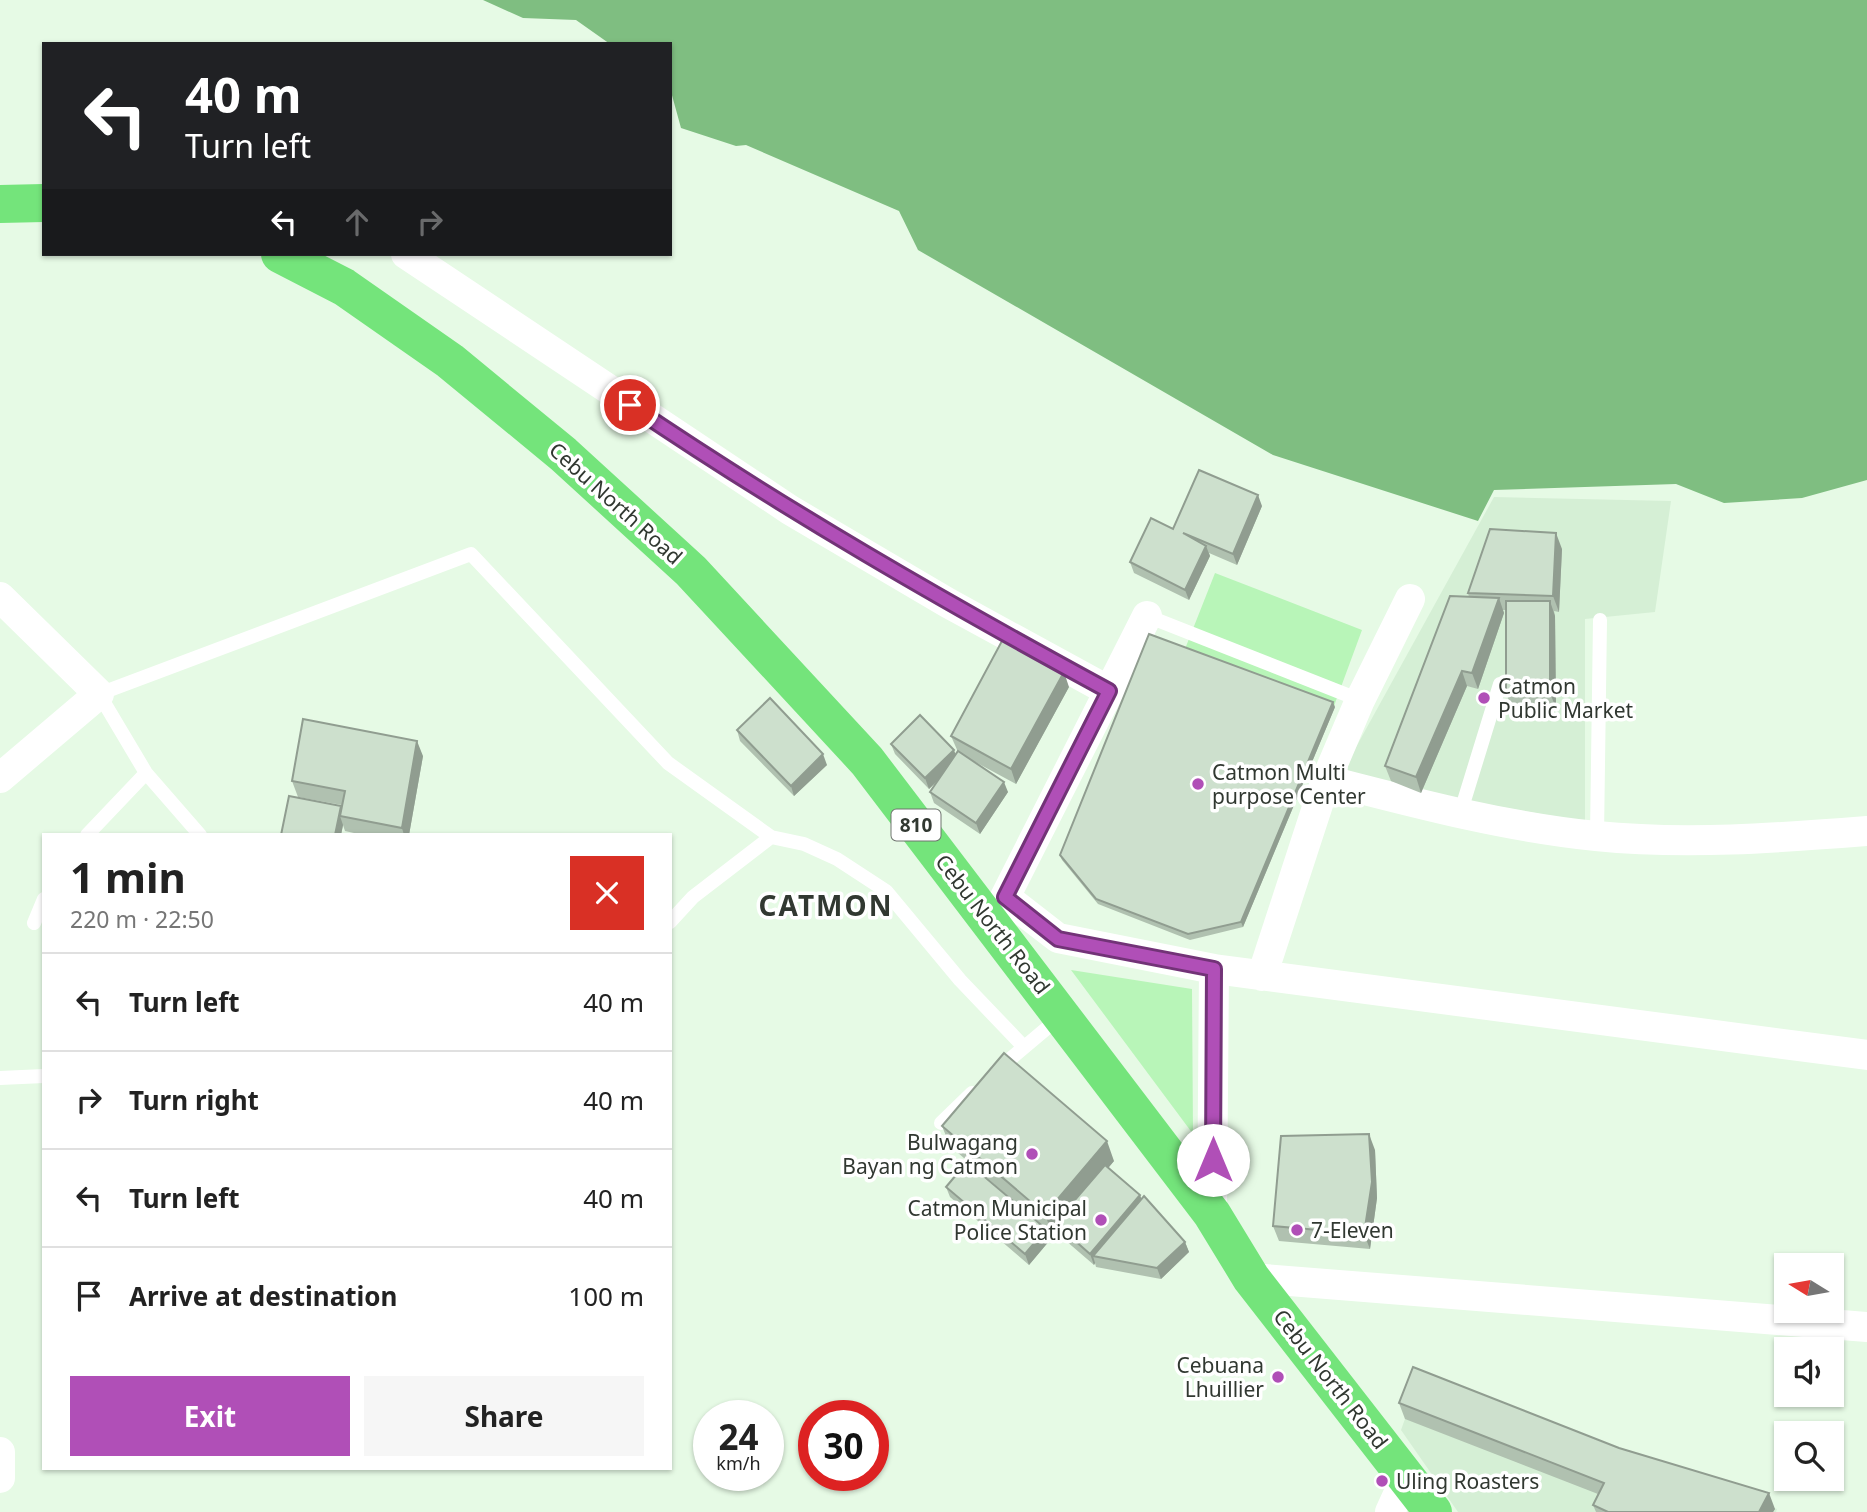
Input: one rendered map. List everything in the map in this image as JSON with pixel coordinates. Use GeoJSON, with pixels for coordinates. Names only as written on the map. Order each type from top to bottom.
{"type":"FeatureCollection","features":[{"type":"Feature","properties":{"kind":"highway"},"geometry":{"type":"LineString","coordinates":[[0,204],[42,203]]}},
{"type":"Feature","properties":{"kind":"highway","name":"Cebu North Road"},"geometry":{"type":"LineString","coordinates":[[284,256],[344,287],[450,361],[563,454],[691,570],[867,761],[999,910],[1063,1015],[1212,1214],[1251,1278],[1433,1512]]}},
{"type":"Feature","properties":{"kind":"street"},"geometry":{"type":"LineString","coordinates":[[410,256],[790,510],[948,603],[1109,691]]}},
{"type":"Feature","properties":{"kind":"street"},"geometry":{"type":"LineString","coordinates":[[0,597],[99,694],[0,778]]}},
{"type":"Feature","properties":{"kind":"street"},"geometry":{"type":"LineString","coordinates":[[1262,976],[1326,780],[1360,700],[1410,599]]}},
{"type":"Feature","properties":{"kind":"street"},"geometry":{"type":"LineString","coordinates":[[1147,616],[999,910],[1058,939],[1214,969],[1867,1055]]}},
{"type":"Feature","properties":{"kind":"street"},"geometry":{"type":"LineString","coordinates":[[1326,780],[1460,814],[1597,836],[1755,840],[1867,831]]}},
{"type":"Feature","properties":{"kind":"street"},"geometry":{"type":"LineString","coordinates":[[1212,1214],[1214,969]]}},
{"type":"Feature","properties":{"kind":"street"},"geometry":{"type":"LineString","coordinates":[[1251,1278],[1867,1326]]}},
{"type":"Feature","properties":{"kind":"street"},"geometry":{"type":"LineString","coordinates":[[0,1452],[0,1478]]}},
{"type":"Feature","properties":{"kind":"street"},"geometry":{"type":"LineString","coordinates":[[1390,1512],[1406,1476]]}},
{"type":"Feature","properties":{"kind":"lane"},"geometry":{"type":"LineString","coordinates":[[198,833],[146,773],[99,694],[471,554],[668,764],[771,837],[804,845],[837,859],[886,891],[960,980],[1023,1045]]}},
{"type":"Feature","properties":{"kind":"lane"},"geometry":{"type":"LineString","coordinates":[[1147,616],[1360,700]]}},
{"type":"Feature","properties":{"kind":"lane"},"geometry":{"type":"LineString","coordinates":[[1597,836],[1600,620]]}},
{"type":"Feature","properties":{"kind":"lane"},"geometry":{"type":"LineString","coordinates":[[1460,814],[1500,684]]}},
{"type":"Feature","properties":{"kind":"lane"},"geometry":{"type":"LineString","coordinates":[[89,833],[146,773]]}},
{"type":"Feature","properties":{"kind":"lane"},"geometry":{"type":"LineString","coordinates":[[672,920],[693,897],[771,837]]}},
{"type":"Feature","properties":{"kind":"lane"},"geometry":{"type":"LineString","coordinates":[[34,923],[42,904]]}},
{"type":"Feature","properties":{"kind":"lane"},"geometry":{"type":"LineString","coordinates":[[941,1123],[1023,1045],[1063,1015]]}},
{"type":"Feature","properties":{"kind":"lane"},"geometry":{"type":"LineString","coordinates":[[0,1078],[42,1076]]}},
{"type":"Feature","properties":{"kind":"shaded area"},"geometry":{"type":"Polygon","coordinates":[[[483,0],[1867,0],[1867,480],[1802,498],[1724,503],[1676,484],[1494,490],[1478,521],[1273,455],[918,250],[899,211],[746,145],[736,146],[681,128],[672,95],[672,42],[607,42],[576,20],[523,18],[483,0]]]}},
{"type":"Feature","properties":{"kind":"shaded area","name":"Catmon Public Market"},"geometry":{"type":"Polygon","coordinates":[[[1494,497],[1671,501],[1655,612],[1585,619],[1585,822],[1339,778],[1494,497]]]}},
{"type":"Feature","properties":{"kind":"shaded area"},"geometry":{"type":"Polygon","coordinates":[[[1215,573],[1362,630],[1334,706],[1185,649],[1215,573]]]}},
{"type":"Feature","properties":{"kind":"shaded area"},"geometry":{"type":"Polygon","coordinates":[[[1071,970],[1192,989],[1193,1134],[1071,970]]]}},
{"type":"Feature","properties":{"kind":"shaded area"},"geometry":{"type":"Polygon","coordinates":[[[1418,1383],[1626,1460],[1777,1509],[1776,1512],[1458,1512],[1401,1430],[1418,1383]]]}},
{"type":"Feature","properties":{"kind":"building"},"geometry":{"type":"Polygon","coordinates":[[[1199,470],[1258,495],[1233,554],[1183,533],[1206,546],[1185,590],[1130,562],[1151,518],[1173,529],[1199,470]]]}},
{"type":"Feature","properties":{"kind":"building"},"geometry":{"type":"Polygon","coordinates":[[[1490,529],[1556,533],[1553,596],[1468,593],[1490,529]]]}},
{"type":"Feature","properties":{"kind":"building"},"geometry":{"type":"Polygon","coordinates":[[[1450,596],[1499,598],[1472,673],[1462,671],[1416,777],[1385,766],[1450,596]]]}},
{"type":"Feature","properties":{"kind":"building"},"geometry":{"type":"Polygon","coordinates":[[[1506,601],[1550,601],[1550,693],[1506,693],[1506,601]]]}},
{"type":"Feature","properties":{"kind":"building","name":"Catmon Multi purpose Center"},"geometry":{"type":"Polygon","coordinates":[[[1149,634],[1333,702],[1241,922],[1188,934],[1096,899],[1060,855],[1149,634]]]}},
{"type":"Feature","properties":{"kind":"building"},"geometry":{"type":"Polygon","coordinates":[[[1003,639],[1064,672],[1011,769],[951,736],[1003,639]]]}},
{"type":"Feature","properties":{"kind":"building"},"geometry":{"type":"Polygon","coordinates":[[[770,698],[823,754],[791,786],[737,730],[770,698]]]}},
{"type":"Feature","properties":{"kind":"building"},"geometry":{"type":"Polygon","coordinates":[[[920,715],[954,750],[925,778],[891,744],[920,715]]]}},
{"type":"Feature","properties":{"kind":"building"},"geometry":{"type":"Polygon","coordinates":[[[303,719],[417,741],[402,828],[340,816],[345,791],[292,781],[303,719]]]}},
{"type":"Feature","properties":{"kind":"building"},"geometry":{"type":"Polygon","coordinates":[[[958,751],[1004,782],[976,823],[930,792],[958,751]]]}},
{"type":"Feature","properties":{"kind":"building"},"geometry":{"type":"Polygon","coordinates":[[[289,796],[341,806],[335,833],[281,833],[289,796]]]}},
{"type":"Feature","properties":{"kind":"building","name":"Bulwagang Bayan ng Catmon"},"geometry":{"type":"Polygon","coordinates":[[[1004,1053],[1107,1141],[1045,1214],[942,1126],[1004,1053]]]}},
{"type":"Feature","properties":{"kind":"building"},"geometry":{"type":"Polygon","coordinates":[[[1369,1134],[1372,1182],[1364,1234],[1273,1226],[1281,1136],[1369,1134]]]}},
{"type":"Feature","properties":{"kind":"building"},"geometry":{"type":"Polygon","coordinates":[[[967,1162],[1046,1229],[1025,1254],[946,1187],[967,1162]]]}},
{"type":"Feature","properties":{"kind":"building","name":"Catmon Municipal Police Station"},"geometry":{"type":"Polygon","coordinates":[[[1105,1165],[1140,1195],[1090,1254],[1055,1223],[1105,1165]]]}},
{"type":"Feature","properties":{"kind":"building"},"geometry":{"type":"Polygon","coordinates":[[[1144,1196],[1185,1242],[1157,1268],[1093,1256],[1144,1196]]]}},
{"type":"Feature","properties":{"kind":"building"},"geometry":{"type":"Polygon","coordinates":[[[1413,1367],[1619,1448],[1769,1493],[1759,1512],[1608,1512],[1593,1505],[1604,1483],[1399,1403],[1413,1367]]]}},
{"type":"Feature","properties":{"kind":"place","name":"Catmon Public Market"},"geometry":{"type":"Point","coordinates":[1484,698]}},
{"type":"Feature","properties":{"kind":"place","name":"Catmon Multi purpose Center"},"geometry":{"type":"Point","coordinates":[1198,784]}},
{"type":"Feature","properties":{"kind":"place","name":"Bulwagang Bayan ng Catmon"},"geometry":{"type":"Point","coordinates":[1032,1154]}},
{"type":"Feature","properties":{"kind":"place","name":"Catmon Municipal Police Station"},"geometry":{"type":"Point","coordinates":[1101,1220]}},
{"type":"Feature","properties":{"kind":"place","name":"7-Eleven"},"geometry":{"type":"Point","coordinates":[1297,1230]}},
{"type":"Feature","properties":{"kind":"place","name":"Cebuana Lhuillier"},"geometry":{"type":"Point","coordinates":[1278,1377]}},
{"type":"Feature","properties":{"kind":"place","name":"Uling Roasters"},"geometry":{"type":"Point","coordinates":[1382,1481]}},
{"type":"Feature","properties":{"kind":"district","name":"CATMON"},"geometry":{"type":"Point","coordinates":[826,905]}},
{"type":"Feature","properties":{"kind":"route"},"geometry":{"type":"LineString","coordinates":[[630,405],[790,510],[948,603],[1109,691],[1005,897],[1058,939],[1214,969],[1213,1160]]}}]}
